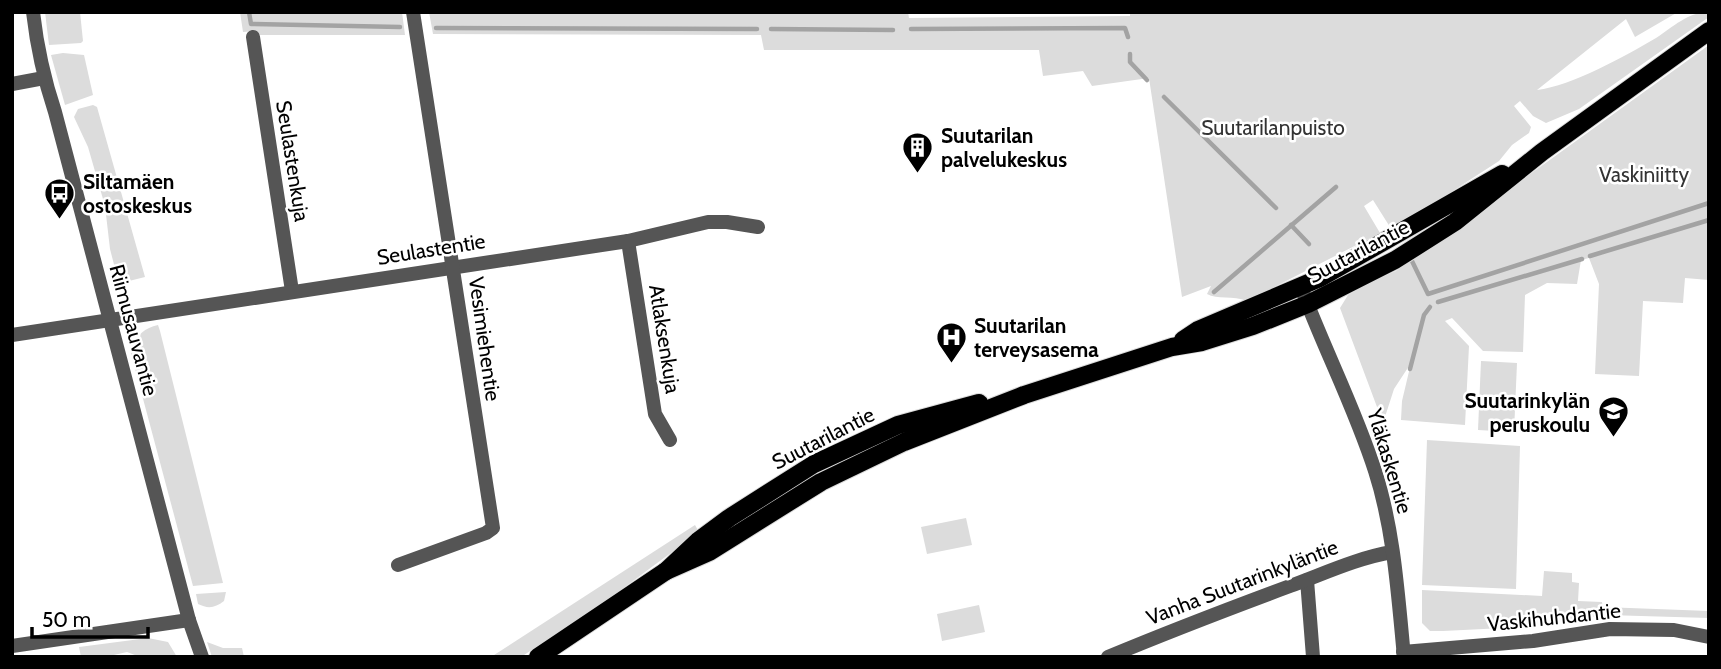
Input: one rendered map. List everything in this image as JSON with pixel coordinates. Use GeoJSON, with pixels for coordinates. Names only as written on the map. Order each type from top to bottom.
{"type":"FeatureCollection","features":[{"type":"Feature","properties":{"kind":"main road","name":"Suutarilantie"},"geometry":{"type":"LineString","coordinates":[[538,657],[666,571],[709,552],[821,482],[865,460],[1024,395],[1172,347],[1202,342],[1253,326],[1304,296],[1395,260],[1455,222],[1542,152],[1709,31]]}},
{"type":"Feature","properties":{"kind":"street","name":"Riimusauvantie"},"geometry":{"type":"LineString","coordinates":[[33,12],[44,78],[189,620],[202,657]]}},
{"type":"Feature","properties":{"kind":"street","name":"Vesimiehentie"},"geometry":{"type":"LineString","coordinates":[[398,565],[486,533],[493,528],[414,12]]}},
{"type":"Feature","properties":{"kind":"street","name":"Seulastenkuja"},"geometry":{"type":"LineString","coordinates":[[253,37],[292,291]]}},
{"type":"Feature","properties":{"kind":"street"},"geometry":{"type":"LineString","coordinates":[[12,84],[44,78]]}},
{"type":"Feature","properties":{"kind":"street","name":"Seulastentie"},"geometry":{"type":"LineString","coordinates":[[12,335],[628,241],[708,222],[758,227]]}},
{"type":"Feature","properties":{"kind":"street","name":"Atlaksenkuja"},"geometry":{"type":"LineString","coordinates":[[628,241],[655,414],[670,440]]}},
{"type":"Feature","properties":{"kind":"street","name":"Yläkaskentie"},"geometry":{"type":"LineString","coordinates":[[1304,296],[1357,421],[1375,471],[1392,552],[1403,654]]}},
{"type":"Feature","properties":{"kind":"street","name":"Vanha Suutarinkyläntie"},"geometry":{"type":"LineString","coordinates":[[1108,657],[1307,580],[1375,555],[1392,552]]}},
{"type":"Feature","properties":{"kind":"street"},"geometry":{"type":"LineString","coordinates":[[1307,580],[1313,657]]}},
{"type":"Feature","properties":{"kind":"street"},"geometry":{"type":"LineString","coordinates":[[12,646],[189,620]]}},
{"type":"Feature","properties":{"kind":"street","name":"Vaskihuhdantie"},"geometry":{"type":"LineString","coordinates":[[1403,654],[1534,641],[1610,629],[1674,630],[1709,637]]}},
{"type":"Feature","properties":{"kind":"green space"},"geometry":{"type":"Polygon","coordinates":[[[45,12],[80,12],[83,41],[49,45],[45,12]]]}},
{"type":"Feature","properties":{"kind":"green space"},"geometry":{"type":"Polygon","coordinates":[[[240,12],[402,12],[405,35],[257,35],[256,31],[243,32],[240,12]]]}},
{"type":"Feature","properties":{"kind":"green space","name":"Suutarilanpuisto"},"geometry":{"type":"Polygon","coordinates":[[[429,12],[908,12],[909,18],[1130,16],[1130,12],[1678,12],[1635,37],[1626,19],[1537,90],[1566,83],[1598,69],[1656,38],[1687,17],[1709,12],[1709,17],[1579,109],[1546,123],[1533,116],[1520,101],[1514,106],[1531,127],[1529,133],[1512,145],[1499,161],[1428,207],[1390,227],[1373,200],[1364,206],[1380,233],[1247,301],[1211,296],[1207,294],[1211,286],[1182,297],[1149,78],[1092,86],[1083,71],[1043,76],[1039,50],[764,50],[761,35],[433,34],[429,12]]]}},
{"type":"Feature","properties":{"kind":"green space","name":"Vaskiniitty"},"geometry":{"type":"Polygon","coordinates":[[[1709,45],[1709,280],[1685,278],[1683,303],[1643,301],[1639,376],[1595,374],[1599,284],[1589,258],[1581,260],[1577,284],[1547,283],[1525,295],[1523,352],[1483,351],[1452,318],[1445,321],[1469,346],[1465,425],[1401,420],[1402,401],[1411,363],[1394,389],[1383,423],[1340,308],[1348,295],[1358,287],[1396,271],[1709,45]]]}},
{"type":"Feature","properties":{"kind":"green space"},"geometry":{"type":"Polygon","coordinates":[[[51,55],[84,55],[93,95],[65,105],[51,55]]]}},
{"type":"Feature","properties":{"kind":"green space"},"geometry":{"type":"Polygon","coordinates":[[[93,105],[97,107],[145,277],[121,283],[110,249],[105,206],[88,147],[74,117],[78,109],[93,105]]]}},
{"type":"Feature","properties":{"kind":"green space"},"geometry":{"type":"Polygon","coordinates":[[[158,325],[223,583],[193,586],[130,350],[135,348],[142,332],[158,325]]]}},
{"type":"Feature","properties":{"kind":"green space"},"geometry":{"type":"Polygon","coordinates":[[[1481,361],[1517,363],[1514,432],[1478,430],[1481,361]]]}},
{"type":"Feature","properties":{"kind":"green space"},"geometry":{"type":"Polygon","coordinates":[[[1427,440],[1520,446],[1516,589],[1422,585],[1427,440]]]}},
{"type":"Feature","properties":{"kind":"green space"},"geometry":{"type":"Polygon","coordinates":[[[966,518],[972,545],[927,554],[921,527],[966,518]]]}},
{"type":"Feature","properties":{"kind":"green space"},"geometry":{"type":"Polygon","coordinates":[[[695,525],[699,532],[606,601],[521,657],[491,657],[695,525]]]}},
{"type":"Feature","properties":{"kind":"green space"},"geometry":{"type":"Polygon","coordinates":[[[1544,571],[1572,573],[1572,582],[1579,583],[1578,601],[1602,602],[1603,607],[1709,611],[1709,618],[1607,615],[1524,627],[1443,631],[1430,631],[1422,623],[1422,590],[1542,596],[1544,571]]]}},
{"type":"Feature","properties":{"kind":"green space"},"geometry":{"type":"Polygon","coordinates":[[[226,592],[224,601],[218,605],[208,607],[198,604],[196,594],[226,592]]]}},
{"type":"Feature","properties":{"kind":"green space"},"geometry":{"type":"Polygon","coordinates":[[[979,605],[985,632],[942,641],[937,614],[979,605]]]}},
{"type":"Feature","properties":{"kind":"green space"},"geometry":{"type":"Polygon","coordinates":[[[148,638],[168,642],[177,657],[140,657],[127,652],[105,657],[81,657],[79,647],[148,638]]]}},
{"type":"Feature","properties":{"kind":"green space"},"geometry":{"type":"Polygon","coordinates":[[[207,642],[223,648],[242,648],[244,657],[212,657],[207,642]]]}},
{"type":"Feature","properties":{"kind":"waterway"},"geometry":{"type":"LineString","coordinates":[[249,12],[251,24],[400,27]]}},
{"type":"Feature","properties":{"kind":"waterway"},"geometry":{"type":"LineString","coordinates":[[436,28],[757,29]]}},
{"type":"Feature","properties":{"kind":"waterway"},"geometry":{"type":"LineString","coordinates":[[911,29],[1125,28],[1128,37]]}},
{"type":"Feature","properties":{"kind":"waterway"},"geometry":{"type":"LineString","coordinates":[[771,29],[893,30]]}},
{"type":"Feature","properties":{"kind":"waterway"},"geometry":{"type":"LineString","coordinates":[[1130,54],[1130,62],[1147,80]]}},
{"type":"Feature","properties":{"kind":"waterway"},"geometry":{"type":"LineString","coordinates":[[1164,97],[1276,208]]}},
{"type":"Feature","properties":{"kind":"waterway"},"geometry":{"type":"LineString","coordinates":[[1214,292],[1336,187]]}},
{"type":"Feature","properties":{"kind":"waterway"},"geometry":{"type":"LineString","coordinates":[[1410,257],[1428,294],[1709,203]]}},
{"type":"Feature","properties":{"kind":"waterway"},"geometry":{"type":"LineString","coordinates":[[1590,256],[1709,220]]}},
{"type":"Feature","properties":{"kind":"waterway"},"geometry":{"type":"LineString","coordinates":[[1291,225],[1309,244]]}},
{"type":"Feature","properties":{"kind":"waterway"},"geometry":{"type":"LineString","coordinates":[[1438,302],[1582,259]]}},
{"type":"Feature","properties":{"kind":"waterway"},"geometry":{"type":"LineString","coordinates":[[1410,369],[1424,315],[1430,307]]}},
{"type":"Feature","properties":{"kind":"place","name":"Suutarilan palvelukeskus"},"geometry":{"type":"Point","coordinates":[918,174]}},
{"type":"Feature","properties":{"kind":"place","name":"Siltamäen ostoskeskus"},"geometry":{"type":"Point","coordinates":[60,220]}},
{"type":"Feature","properties":{"kind":"place","name":"Suutarilan terveysasema"},"geometry":{"type":"Point","coordinates":[951,364]}},
{"type":"Feature","properties":{"kind":"place","name":"Suutarinkylän peruskoulu"},"geometry":{"type":"Point","coordinates":[1613,439]}}]}
